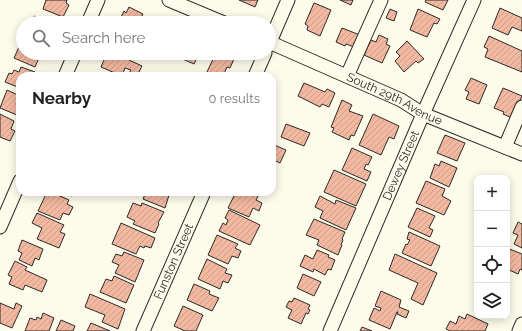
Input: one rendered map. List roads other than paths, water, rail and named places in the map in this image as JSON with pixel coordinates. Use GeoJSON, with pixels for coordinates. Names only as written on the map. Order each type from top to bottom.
{"type":"FeatureCollection","features":[{"type":"Feature","properties":{"kind":"street"},"geometry":{"type":"LineString","coordinates":[[91,16],[98,0]]}},
{"type":"Feature","properties":{"kind":"street"},"geometry":{"type":"LineString","coordinates":[[169,0],[207,16]]}},
{"type":"Feature","properties":{"kind":"street"},"geometry":{"type":"LineString","coordinates":[[276,27],[288,0]]}},
{"type":"Feature","properties":{"kind":"street"},"geometry":{"type":"LineString","coordinates":[[347,76],[381,0]]}},
{"type":"Feature","properties":{"kind":"street","name":"Dewey Street"},"geometry":{"type":"LineString","coordinates":[[330,331],[423,114],[474,0]]}},
{"type":"Feature","properties":{"kind":"street","name":"South 29th Avenue"},"geometry":{"type":"LineString","coordinates":[[276,48],[347,76],[401,100],[423,114],[522,154]]}},
{"type":"Feature","properties":{"kind":"street"},"geometry":{"type":"LineString","coordinates":[[67,72],[72,60]]}},
{"type":"Feature","properties":{"kind":"street"},"geometry":{"type":"LineString","coordinates":[[257,72],[262,60]]}},
{"type":"Feature","properties":{"kind":"street"},"geometry":{"type":"LineString","coordinates":[[505,147],[522,107]]}},
{"type":"Feature","properties":{"kind":"street"},"geometry":{"type":"LineString","coordinates":[[0,227],[16,190]]}},
{"type":"Feature","properties":{"kind":"street","name":"Funston Street"},"geometry":{"type":"LineString","coordinates":[[143,331],[202,196]]}},
{"type":"Feature","properties":{"kind":"street"},"geometry":{"type":"LineString","coordinates":[[519,331],[522,324]]}}]}
